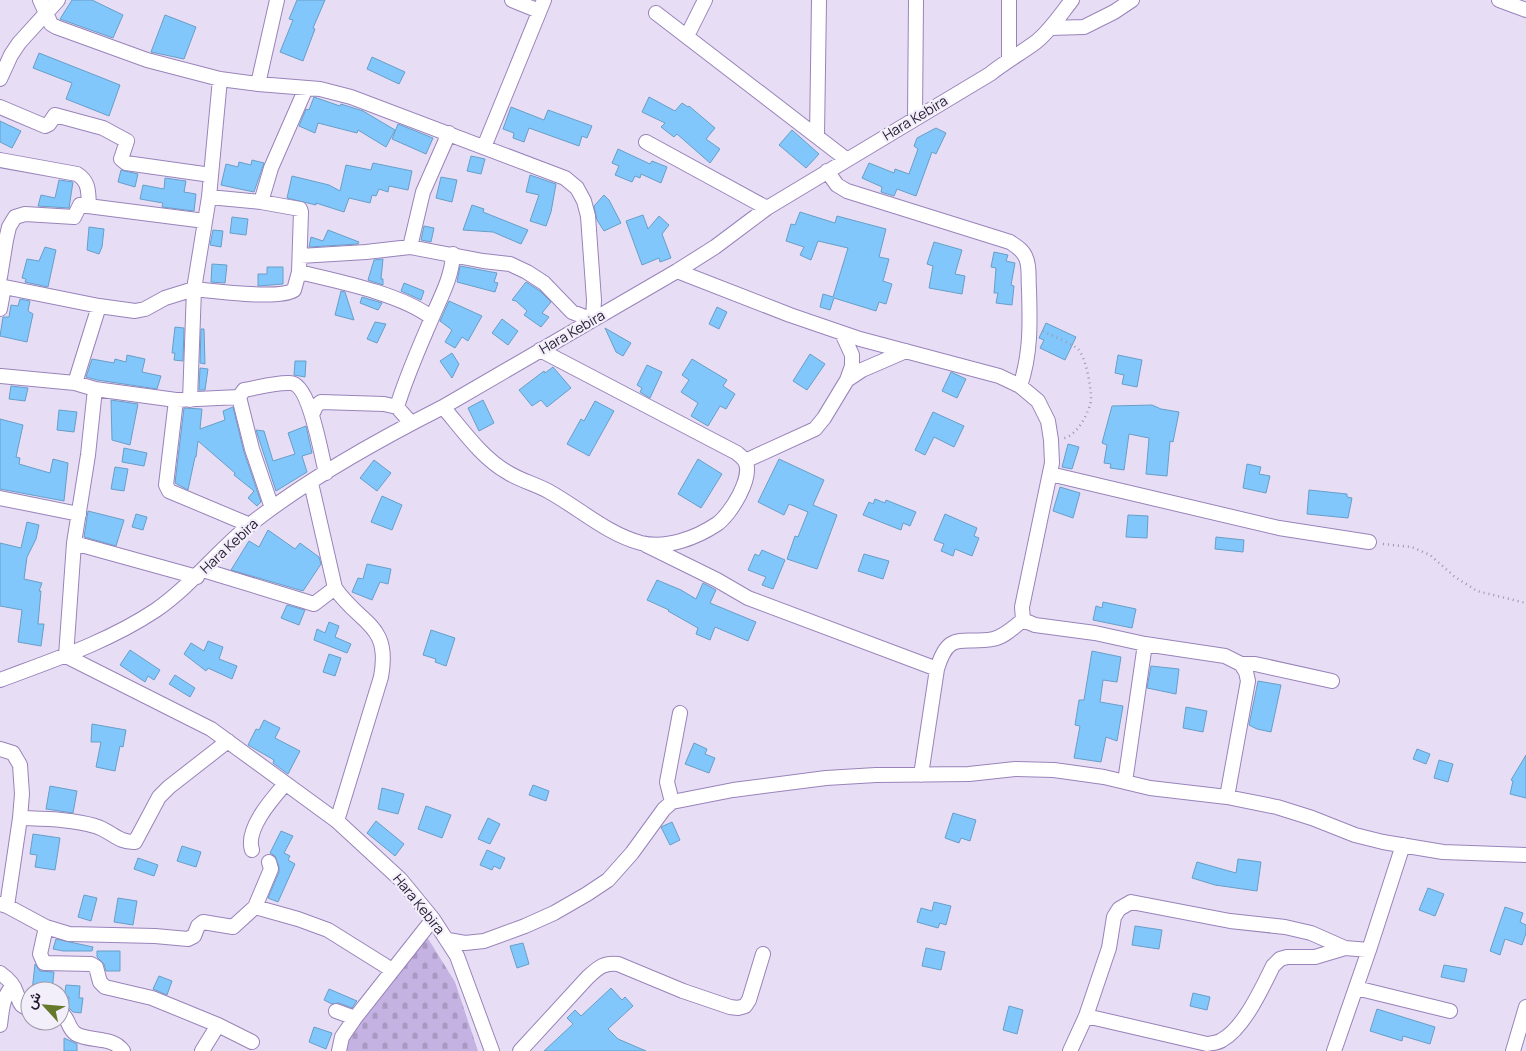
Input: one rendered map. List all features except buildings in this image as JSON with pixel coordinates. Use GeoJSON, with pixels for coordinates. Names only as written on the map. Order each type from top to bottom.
{"type":"FeatureCollection","features":[{"type":"Feature","properties":{"kind":"street"},"geometry":{"type":"LineString","coordinates":[[0,79],[5,53],[19,43],[42,6],[58,0]]}},
{"type":"Feature","properties":{"kind":"street"},"geometry":{"type":"LineString","coordinates":[[258,84],[278,0]]}},
{"type":"Feature","properties":{"kind":"street"},"geometry":{"type":"LineString","coordinates":[[484,147],[541,6],[512,0]]}},
{"type":"Feature","properties":{"kind":"street"},"geometry":{"type":"LineString","coordinates":[[687,36],[705,0]]}},
{"type":"Feature","properties":{"kind":"street"},"geometry":{"type":"LineString","coordinates":[[817,136],[819,0]]}},
{"type":"Feature","properties":{"kind":"street"},"geometry":{"type":"LineString","coordinates":[[915,118],[916,0]]}},
{"type":"Feature","properties":{"kind":"street"},"geometry":{"type":"LineString","coordinates":[[1008,0],[1008,59]]}},
{"type":"Feature","properties":{"kind":"street","name":"Hara Kebira"},"geometry":{"type":"LineString","coordinates":[[0,680],[66,656],[100,641],[130,626],[157,609],[200,574],[250,525],[272,508],[326,473],[411,423],[443,407],[678,271],[715,247],[767,208],[990,74],[1008,59],[1037,41],[1072,0]]}},
{"type":"Feature","properties":{"kind":"street"},"geometry":{"type":"LineString","coordinates":[[1050,28],[1084,26],[1114,12],[1132,0]]}},
{"type":"Feature","properties":{"kind":"street"},"geometry":{"type":"LineString","coordinates":[[1499,0],[1526,10]]}},
{"type":"Feature","properties":{"kind":"street"},"geometry":{"type":"LineString","coordinates":[[42,6],[51,24],[56,27],[147,60],[220,79],[320,89],[350,97],[565,178],[578,188],[588,216],[594,300],[593,320],[572,312],[544,283],[510,264],[483,261],[410,247],[300,256]]}},
{"type":"Feature","properties":{"kind":"street"},"geometry":{"type":"LineString","coordinates":[[656,13],[846,159]]}},
{"type":"Feature","properties":{"kind":"street"},"geometry":{"type":"LineString","coordinates":[[220,79],[211,175],[194,289],[183,400],[166,485],[169,491],[250,525]]}},
{"type":"Feature","properties":{"kind":"street"},"geometry":{"type":"LineString","coordinates":[[261,202],[271,168],[306,88]]}},
{"type":"Feature","properties":{"kind":"street"},"geometry":{"type":"LineString","coordinates":[[0,106],[46,126],[55,115],[103,128],[127,141],[121,159],[126,163],[211,175]]}},
{"type":"Feature","properties":{"kind":"street"},"geometry":{"type":"LineString","coordinates":[[410,247],[423,192],[449,133]]}},
{"type":"Feature","properties":{"kind":"street"},"geometry":{"type":"LineString","coordinates":[[646,142],[767,208]]}},
{"type":"Feature","properties":{"kind":"street"},"geometry":{"type":"LineString","coordinates":[[0,160],[77,174],[83,177],[88,184],[89,206]]}},
{"type":"Feature","properties":{"kind":"street"},"geometry":{"type":"LineString","coordinates":[[827,171],[837,185],[847,191],[1010,242],[1021,249],[1026,258],[1028,268],[1030,324],[1025,371],[1020,386]]}},
{"type":"Feature","properties":{"kind":"street"},"geometry":{"type":"LineString","coordinates":[[1,283],[99,306],[135,311],[145,309],[165,298],[194,289],[263,294],[286,293],[294,290],[299,272],[300,209],[261,202],[208,198]]}},
{"type":"Feature","properties":{"kind":"street"},"geometry":{"type":"LineString","coordinates":[[0,308],[3,238],[15,217],[25,214],[74,217],[80,205],[205,220]]}},
{"type":"Feature","properties":{"kind":"street"},"geometry":{"type":"LineString","coordinates":[[398,406],[432,318],[444,293],[453,266],[453,254]]}},
{"type":"Feature","properties":{"kind":"street"},"geometry":{"type":"LineString","coordinates":[[678,271],[790,315],[860,339],[999,376],[1020,386],[1038,401],[1048,421],[1052,463],[1022,607],[1023,620]]}},
{"type":"Feature","properties":{"kind":"street"},"geometry":{"type":"LineString","coordinates":[[299,272],[383,295],[423,311],[432,318]]}},
{"type":"Feature","properties":{"kind":"street"},"geometry":{"type":"LineString","coordinates":[[75,383],[99,306]]}},
{"type":"Feature","properties":{"kind":"street"},"geometry":{"type":"LineString","coordinates":[[745,461],[784,445],[815,429],[824,418],[847,380],[852,366],[852,356],[842,333]]}},
{"type":"Feature","properties":{"kind":"street"},"geometry":{"type":"LineString","coordinates":[[540,350],[737,453],[745,461],[747,470],[742,491],[719,523],[685,540],[658,545],[641,543]]}},
{"type":"Feature","properties":{"kind":"street"},"geometry":{"type":"LineString","coordinates":[[847,380],[862,370],[906,351]]}},
{"type":"Feature","properties":{"kind":"street"},"geometry":{"type":"LineString","coordinates":[[0,370],[0,380]]}},
{"type":"Feature","properties":{"kind":"street"},"geometry":{"type":"LineString","coordinates":[[1,376],[75,383],[95,389],[183,400],[239,397]]}},
{"type":"Feature","properties":{"kind":"street"},"geometry":{"type":"LineString","coordinates":[[272,508],[252,449],[239,397],[244,390],[289,383],[294,384],[303,392],[312,415],[326,473]]}},
{"type":"Feature","properties":{"kind":"street"},"geometry":{"type":"LineString","coordinates":[[66,656],[74,543],[88,455],[95,389]]}},
{"type":"Feature","properties":{"kind":"street"},"geometry":{"type":"LineString","coordinates":[[312,415],[316,406],[321,402],[384,404],[398,406],[411,423]]}},
{"type":"Feature","properties":{"kind":"street"},"geometry":{"type":"LineString","coordinates":[[443,407],[481,451],[506,472],[548,491],[619,534],[717,580],[748,598],[938,669]]}},
{"type":"Feature","properties":{"kind":"street"},"geometry":{"type":"LineString","coordinates":[[1050,474],[1280,528],[1369,542]]}},
{"type":"Feature","properties":{"kind":"street"},"geometry":{"type":"LineString","coordinates":[[311,483],[335,588],[352,608],[367,620],[378,634],[384,655],[381,677],[337,821]]}},
{"type":"Feature","properties":{"kind":"street"},"geometry":{"type":"LineString","coordinates":[[0,498],[79,514]]}},
{"type":"Feature","properties":{"kind":"street"},"geometry":{"type":"LineString","coordinates":[[74,543],[314,604],[335,588]]}},
{"type":"Feature","properties":{"kind":"street"},"geometry":{"type":"LineString","coordinates":[[1023,620],[1035,625],[1095,633],[1145,644],[1225,656],[1242,664],[1255,664],[1332,681]]}},
{"type":"Feature","properties":{"kind":"street"},"geometry":{"type":"LineString","coordinates":[[921,775],[942,654],[948,645],[964,640],[993,639],[1005,634],[1023,620]]}},
{"type":"Feature","properties":{"kind":"street"},"geometry":{"type":"LineString","coordinates":[[1125,782],[1145,644]]}},
{"type":"Feature","properties":{"kind":"street","name":"Hara Kebira"},"geometry":{"type":"LineString","coordinates":[[66,656],[211,729],[337,821],[401,880],[433,919],[457,956],[492,1051]]}},
{"type":"Feature","properties":{"kind":"street"},"geometry":{"type":"LineString","coordinates":[[1227,797],[1248,681],[1242,664]]}},
{"type":"Feature","properties":{"kind":"street"},"geometry":{"type":"LineString","coordinates":[[672,802],[668,782],[680,713]]}},
{"type":"Feature","properties":{"kind":"street"},"geometry":{"type":"LineString","coordinates":[[20,818],[65,821],[97,826],[126,842],[135,842],[159,798],[169,787],[228,741]]}},
{"type":"Feature","properties":{"kind":"street"},"geometry":{"type":"LineString","coordinates":[[0,749],[12,753],[20,765],[22,794],[20,818],[3,905],[46,927],[69,934],[155,936],[188,939],[194,936],[198,926],[203,922],[233,927],[256,907],[271,868],[269,862]]}},
{"type":"Feature","properties":{"kind":"street"},"geometry":{"type":"LineString","coordinates":[[448,940],[465,943],[484,941],[546,917],[587,894],[608,880],[632,853],[664,809],[672,802],[733,790],[826,778],[968,774],[1016,769],[1054,770],[1104,777],[1150,788],[1227,797],[1277,807],[1383,842],[1443,852],[1526,855]]}},
{"type":"Feature","properties":{"kind":"street"},"geometry":{"type":"LineString","coordinates":[[252,850],[250,844],[252,834],[264,810],[285,784]]}},
{"type":"Feature","properties":{"kind":"street"},"geometry":{"type":"LineString","coordinates":[[1334,1051],[1403,845]]}},
{"type":"Feature","properties":{"kind":"street"},"geometry":{"type":"LineString","coordinates":[[1070,1051],[1086,1016],[1108,948],[1114,917],[1119,909],[1131,902],[1230,920],[1294,929],[1323,938],[1344,948],[1369,950]]}},
{"type":"Feature","properties":{"kind":"street"},"geometry":{"type":"LineString","coordinates":[[256,907],[298,919],[339,935],[392,970]]}},
{"type":"Feature","properties":{"kind":"street"},"geometry":{"type":"LineString","coordinates":[[339,1051],[342,1037],[355,1018],[433,919]]}},
{"type":"Feature","properties":{"kind":"street"},"geometry":{"type":"LineString","coordinates":[[46,927],[40,954],[44,963],[91,964],[96,967],[100,982],[105,986],[152,998],[218,1025],[252,1042]]}},
{"type":"Feature","properties":{"kind":"street"},"geometry":{"type":"LineString","coordinates":[[1086,1016],[1207,1044],[1221,1041],[1232,1034],[1243,1020],[1273,966],[1280,959],[1287,957],[1315,957],[1344,948]]}},
{"type":"Feature","properties":{"kind":"street"},"geometry":{"type":"LineString","coordinates":[[520,1051],[600,966],[609,963],[618,964],[683,991],[738,1008],[744,1006],[749,1000],[763,954]]}},
{"type":"Feature","properties":{"kind":"street"},"geometry":{"type":"LineString","coordinates":[[0,973],[13,986],[20,1004]]}},
{"type":"Feature","properties":{"kind":"street"},"geometry":{"type":"LineString","coordinates":[[0,1025],[2,1004],[6,994],[13,986]]}},
{"type":"Feature","properties":{"kind":"street"},"geometry":{"type":"LineString","coordinates":[[1356,988],[1450,1011]]}},
{"type":"Feature","properties":{"kind":"street"},"geometry":{"type":"LineString","coordinates":[[1513,1051],[1523,1027],[1526,1007]]}},
{"type":"Feature","properties":{"kind":"street"},"geometry":{"type":"LineString","coordinates":[[336,1011],[355,1018]]}},
{"type":"Feature","properties":{"kind":"street"},"geometry":{"type":"LineString","coordinates":[[202,1051],[218,1025]]}},
{"type":"Feature","properties":{"kind":"street"},"geometry":{"type":"LineString","coordinates":[[70,1029],[76,1034],[111,1043],[120,1047],[123,1051]]}},
{"type":"Feature","properties":{"kind":"path"},"geometry":{"type":"LineString","coordinates":[[1030,324],[1078,349],[1087,369],[1091,400],[1079,428],[1069,437],[1051,440]]}},
{"type":"Feature","properties":{"kind":"path"},"geometry":{"type":"LineString","coordinates":[[1369,542],[1412,547],[1430,555],[1455,577],[1477,591],[1526,603]]}},
{"type":"Feature","properties":{"kind":"green space"},"geometry":{"type":"Polygon","coordinates":[[[427,937],[455,982],[478,1051],[346,1051],[348,1039],[366,1013],[427,937]]]}}]}
